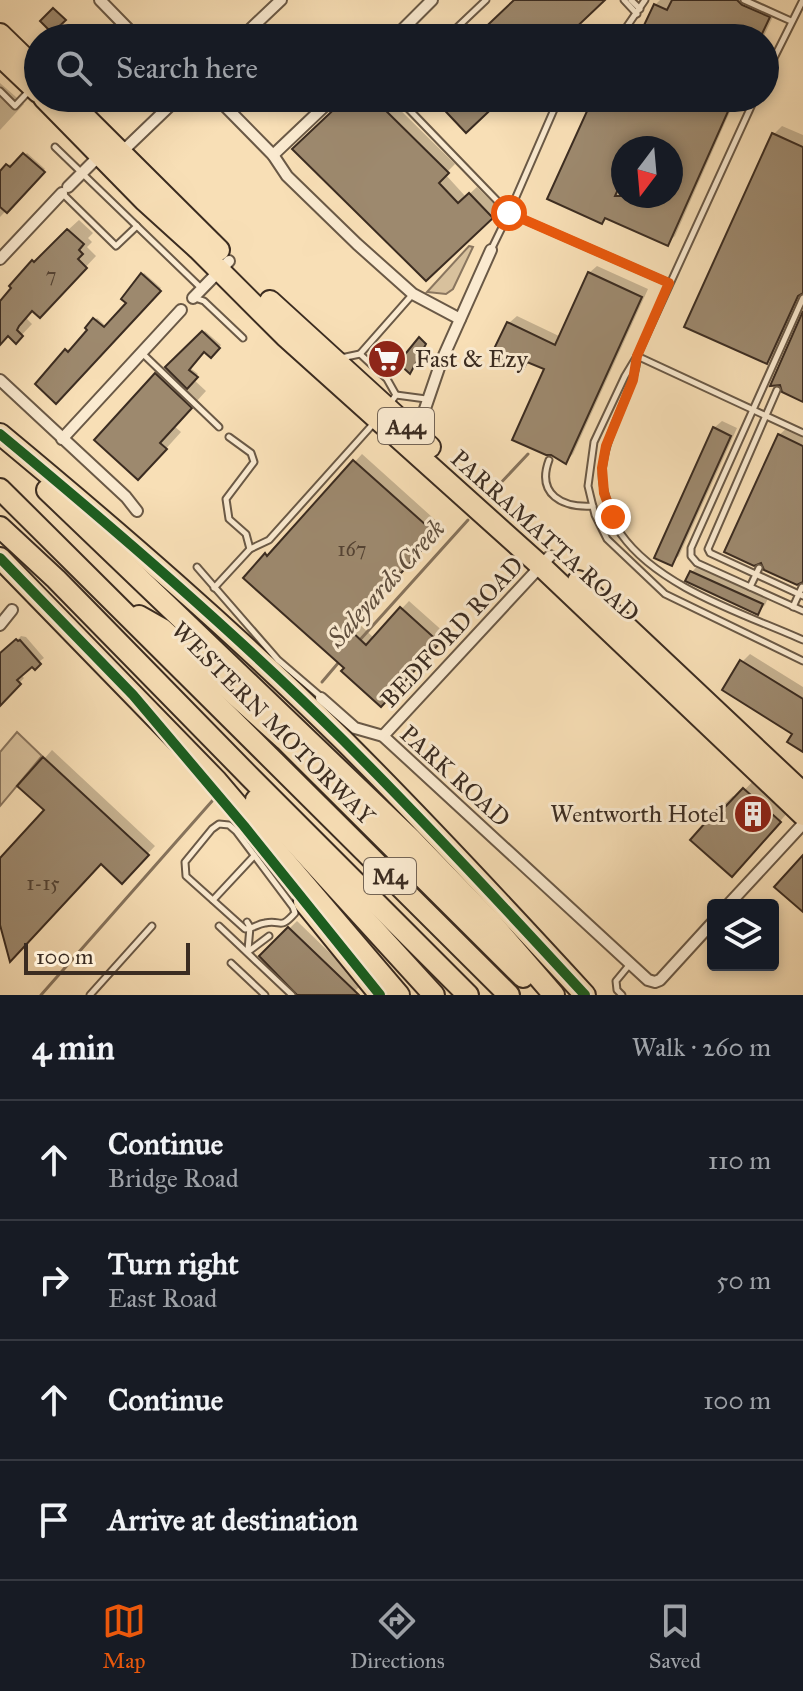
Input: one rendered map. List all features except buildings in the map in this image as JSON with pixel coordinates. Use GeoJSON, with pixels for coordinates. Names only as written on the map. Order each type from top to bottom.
{"type":"FeatureCollection","features":[{"type":"Feature","properties":{"kind":"highway","name":"PARRAMATTA ROAD"},"geometry":{"type":"LineString","coordinates":[[0,34],[24,67]]}},
{"type":"Feature","properties":{"kind":"highway","name":"PARRAMATTA ROAD"},"geometry":{"type":"LineString","coordinates":[[0,56],[24,76]]}},
{"type":"Feature","properties":{"kind":"highway","name":"PARRAMATTA ROAD"},"geometry":{"type":"LineString","coordinates":[[66,112],[109,151]]}},
{"type":"Feature","properties":{"kind":"highway","name":"PARRAMATTA ROAD"},"geometry":{"type":"LineString","coordinates":[[77,112],[144,200],[224,265],[387,408],[412,440],[803,793]]}},
{"type":"Feature","properties":{"kind":"highway","name":"PARRAMATTA ROAD"},"geometry":{"type":"LineString","coordinates":[[224,265],[285,336],[387,408]]}},
{"type":"Feature","properties":{"kind":"highway"},"geometry":{"type":"LineString","coordinates":[[0,434],[316,704],[585,995]]}},
{"type":"Feature","properties":{"kind":"highway","name":"WESTERN MOTORWAY"},"geometry":{"type":"LineString","coordinates":[[0,448],[57,499],[272,716],[461,889],[554,995]]}},
{"type":"Feature","properties":{"kind":"highway","name":"WESTERN MOTORWAY"},"geometry":{"type":"LineString","coordinates":[[0,489],[509,995]]}},
{"type":"Feature","properties":{"kind":"highway"},"geometry":{"type":"LineString","coordinates":[[0,527],[56,579],[211,738],[221,773]]}},
{"type":"Feature","properties":{"kind":"highway"},"geometry":{"type":"LineString","coordinates":[[0,558],[133,695],[221,773],[434,995]]}},
{"type":"Feature","properties":{"kind":"highway","name":"PARRAMATTA ROAD"},"geometry":{"type":"LineString","coordinates":[[546,561],[803,815]]}},
{"type":"Feature","properties":{"kind":"highway"},"geometry":{"type":"LineString","coordinates":[[115,602],[162,629],[272,716]]}},
{"type":"Feature","properties":{"kind":"highway"},"geometry":{"type":"LineString","coordinates":[[291,733],[490,945],[542,995]]}},
{"type":"Feature","properties":{"kind":"highway"},"geometry":{"type":"LineString","coordinates":[[238,792],[380,995]]}},
{"type":"Feature","properties":{"kind":"highway"},"geometry":{"type":"LineString","coordinates":[[238,792],[399,995]]}},
{"type":"Feature","properties":{"kind":"highway","name":"M4"},"geometry":{"type":"LineString","coordinates":[[238,792],[468,995]]}},
{"type":"Feature","properties":{"kind":"street"},"geometry":{"type":"LineString","coordinates":[[100,0],[123,24]]}},
{"type":"Feature","properties":{"kind":"street"},"geometry":{"type":"LineString","coordinates":[[256,24],[281,0]]}},
{"type":"Feature","properties":{"kind":"street"},"geometry":{"type":"LineString","coordinates":[[408,24],[432,0]]}},
{"type":"Feature","properties":{"kind":"street"},"geometry":{"type":"LineString","coordinates":[[0,259],[82,173],[109,151],[127,147],[163,112]]}},
{"type":"Feature","properties":{"kind":"street"},"geometry":{"type":"LineString","coordinates":[[231,112],[273,155],[287,176],[413,294],[460,319]]}},
{"type":"Feature","properties":{"kind":"street"},"geometry":{"type":"LineString","coordinates":[[273,155],[318,112]]}},
{"type":"Feature","properties":{"kind":"street"},"geometry":{"type":"LineString","coordinates":[[412,440],[491,250]]}},
{"type":"Feature","properties":{"kind":"street"},"geometry":{"type":"LineString","coordinates":[[193,298],[224,265]]}},
{"type":"Feature","properties":{"kind":"street"},"geometry":{"type":"LineString","coordinates":[[62,439],[181,310]]}},
{"type":"Feature","properties":{"kind":"street"},"geometry":{"type":"LineString","coordinates":[[0,380],[126,497],[137,511]]}},
{"type":"Feature","properties":{"kind":"street","name":"BEDFORD ROAD"},"geometry":{"type":"LineString","coordinates":[[383,736],[546,561]]}},
{"type":"Feature","properties":{"kind":"street"},"geometry":{"type":"LineString","coordinates":[[0,625],[12,610]]}},
{"type":"Feature","properties":{"kind":"street","name":"PARK ROAD"},"geometry":{"type":"LineString","coordinates":[[316,704],[355,728],[383,736],[648,980],[660,980],[707,929]]}},
{"type":"Feature","properties":{"kind":"street"},"geometry":{"type":"LineString","coordinates":[[734,899],[803,824]]}},
{"type":"Feature","properties":{"kind":"lane"},"geometry":{"type":"LineString","coordinates":[[461,24],[486,0]]}},
{"type":"Feature","properties":{"kind":"lane"},"geometry":{"type":"LineString","coordinates":[[624,0],[638,11]]}},
{"type":"Feature","properties":{"kind":"lane"},"geometry":{"type":"LineString","coordinates":[[631,0],[638,11]]}},
{"type":"Feature","properties":{"kind":"lane"},"geometry":{"type":"LineString","coordinates":[[629,24],[645,0]]}},
{"type":"Feature","properties":{"kind":"lane"},"geometry":{"type":"LineString","coordinates":[[744,0],[791,21]]}},
{"type":"Feature","properties":{"kind":"lane"},"geometry":{"type":"LineString","coordinates":[[779,46],[803,0]]}},
{"type":"Feature","properties":{"kind":"lane"},"geometry":{"type":"LineString","coordinates":[[0,91],[15,106],[24,99]]}},
{"type":"Feature","properties":{"kind":"lane"},"geometry":{"type":"LineString","coordinates":[[412,112],[509,213],[669,283]]}},
{"type":"Feature","properties":{"kind":"lane"},"geometry":{"type":"LineString","coordinates":[[491,250],[553,112]]}},
{"type":"Feature","properties":{"kind":"lane"},"geometry":{"type":"LineString","coordinates":[[748,112],[637,356],[594,442],[588,486],[607,539],[665,594],[803,661]]}},
{"type":"Feature","properties":{"kind":"lane"},"geometry":{"type":"LineString","coordinates":[[55,147],[202,289]]}},
{"type":"Feature","properties":{"kind":"lane"},"geometry":{"type":"LineString","coordinates":[[65,190],[116,246],[137,226]]}},
{"type":"Feature","properties":{"kind":"lane"},"geometry":{"type":"LineString","coordinates":[[332,359],[360,354],[413,294]]}},
{"type":"Feature","properties":{"kind":"lane"},"geometry":{"type":"LineString","coordinates":[[193,298],[204,301],[243,338]]}},
{"type":"Feature","properties":{"kind":"lane"},"geometry":{"type":"LineString","coordinates":[[803,298],[691,548],[691,556],[697,563],[803,611]]}},
{"type":"Feature","properties":{"kind":"lane"},"geometry":{"type":"LineString","coordinates":[[142,353],[219,427]]}},
{"type":"Feature","properties":{"kind":"lane"},"geometry":{"type":"LineString","coordinates":[[360,354],[387,379],[387,408]]}},
{"type":"Feature","properties":{"kind":"lane"},"geometry":{"type":"LineString","coordinates":[[637,356],[803,433]]}},
{"type":"Feature","properties":{"kind":"lane"},"geometry":{"type":"LineString","coordinates":[[637,356],[633,380],[606,446],[602,468],[604,493],[620,532],[639,554],[681,585],[803,640]]}},
{"type":"Feature","properties":{"kind":"lane"},"geometry":{"type":"LineString","coordinates":[[777,390],[709,545],[710,553],[757,571],[801,595]]}},
{"type":"Feature","properties":{"kind":"lane"},"geometry":{"type":"LineString","coordinates":[[214,588],[250,549],[269,540],[387,408],[429,399]]}},
{"type":"Feature","properties":{"kind":"lane"},"geometry":{"type":"LineString","coordinates":[[229,437],[251,453],[254,462],[226,499],[229,519],[246,534],[250,549]]}},
{"type":"Feature","properties":{"kind":"lane"},"geometry":{"type":"LineString","coordinates":[[549,460],[544,473],[547,486],[555,498],[575,507],[593,506]]}},
{"type":"Feature","properties":{"kind":"lane"},"geometry":{"type":"LineString","coordinates":[[197,567],[278,660],[298,688]]}},
{"type":"Feature","properties":{"kind":"lane"},"geometry":{"type":"LineString","coordinates":[[750,587],[757,571]]}},
{"type":"Feature","properties":{"kind":"lane"},"geometry":{"type":"LineString","coordinates":[[793,607],[802,587]]}},
{"type":"Feature","properties":{"kind":"lane"},"geometry":{"type":"LineString","coordinates":[[219,824],[229,825],[236,831],[254,856],[293,907],[295,913],[285,924],[280,926],[268,922],[250,930],[245,929],[186,876],[184,870],[185,862],[219,824]]}},
{"type":"Feature","properties":{"kind":"lane"},"geometry":{"type":"LineString","coordinates":[[213,900],[254,856]]}},
{"type":"Feature","properties":{"kind":"lane"},"geometry":{"type":"LineString","coordinates":[[247,922],[250,930],[248,951]]}},
{"type":"Feature","properties":{"kind":"lane"},"geometry":{"type":"LineString","coordinates":[[90,995],[152,926]]}},
{"type":"Feature","properties":{"kind":"lane"},"geometry":{"type":"LineString","coordinates":[[219,926],[292,995]]}},
{"type":"Feature","properties":{"kind":"lane"},"geometry":{"type":"LineString","coordinates":[[248,951],[269,936]]}},
{"type":"Feature","properties":{"kind":"lane"},"geometry":{"type":"LineString","coordinates":[[231,963],[265,995]]}},
{"type":"Feature","properties":{"kind":"lane"},"geometry":{"type":"LineString","coordinates":[[622,995],[617,990],[616,981],[630,964]]}},
{"type":"Feature","properties":{"kind":"shaded area"},"geometry":{"type":"Polygon","coordinates":[[[469,246],[473,247],[453,289],[446,294],[427,292],[469,246]]]}},
{"type":"Feature","properties":{"kind":"shaded area"},"geometry":{"type":"Polygon","coordinates":[[[17,732],[42,756],[0,806],[0,752],[17,732]]]}},
{"type":"Feature","properties":{"kind":"waterway","name":"Saleyards Creek"},"geometry":{"type":"LineString","coordinates":[[496,488],[528,454]]}},
{"type":"Feature","properties":{"kind":"waterway","name":"Saleyards Creek"},"geometry":{"type":"LineString","coordinates":[[358,642],[468,520]]}},
{"type":"Feature","properties":{"kind":"waterway","name":"Saleyards Creek"},"geometry":{"type":"LineString","coordinates":[[322,682],[339,662]]}},
{"type":"Feature","properties":{"kind":"waterway","name":"Saleyards Creek"},"geometry":{"type":"LineString","coordinates":[[41,995],[213,800]]}},
{"type":"Feature","properties":{"kind":"cycle path"},"geometry":{"type":"LineString","coordinates":[[0,434],[175,583],[302,700],[435,834],[585,995]]}},
{"type":"Feature","properties":{"kind":"cycle path"},"geometry":{"type":"LineString","coordinates":[[0,558],[133,695],[244,826],[380,995]]}},
{"type":"Feature","properties":{"kind":"place","name":"Fast & Ezy"},"geometry":{"type":"Point","coordinates":[387,359]}},
{"type":"Feature","properties":{"kind":"place","name":"Wentworth Hotel"},"geometry":{"type":"Point","coordinates":[753,814]}},
{"type":"Feature","properties":{"kind":"route"},"geometry":{"type":"LineString","coordinates":[[509,213],[669,283],[637,356],[633,380],[606,446],[602,468],[604,493],[613,517]]}}]}
